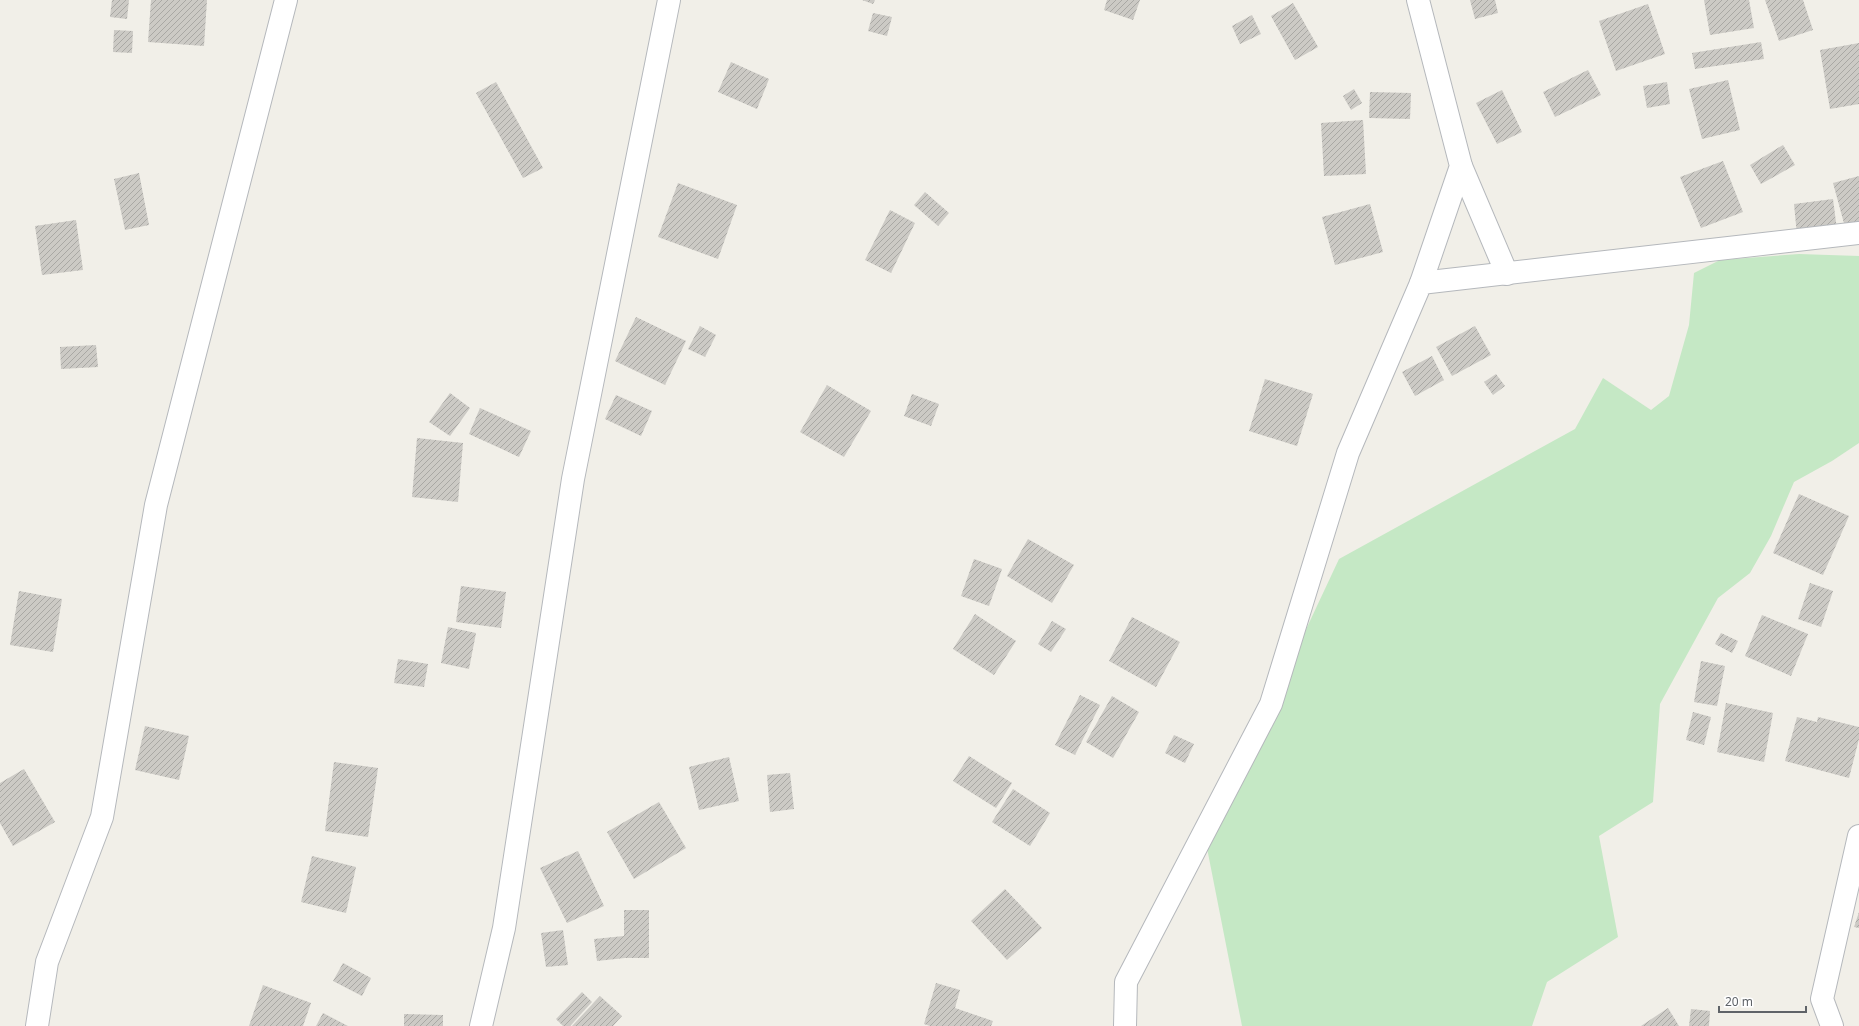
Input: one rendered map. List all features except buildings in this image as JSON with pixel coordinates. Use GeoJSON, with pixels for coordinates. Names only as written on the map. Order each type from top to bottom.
{"type":"FeatureCollection","features":[{"type":"Feature","properties":{"kind":"street"},"geometry":{"type":"LineString","coordinates":[[37,1026],[48,962],[102,816],[156,505],[286,0]]}},
{"type":"Feature","properties":{"kind":"street"},"geometry":{"type":"LineString","coordinates":[[481,1026],[504,928],[573,479],[669,0]]}},
{"type":"Feature","properties":{"kind":"street"},"geometry":{"type":"LineString","coordinates":[[1418,0],[1460,166],[1507,274]]}},
{"type":"Feature","properties":{"kind":"street"},"geometry":{"type":"LineString","coordinates":[[1125,1026],[1126,982],[1271,704],[1348,453],[1421,284],[1460,166]]}},
{"type":"Feature","properties":{"kind":"street"},"geometry":{"type":"LineString","coordinates":[[1421,284],[1859,233]]}},
{"type":"Feature","properties":{"kind":"street"},"geometry":{"type":"LineString","coordinates":[[1832,1026],[1822,1000],[1859,836]]}},
{"type":"Feature","properties":{"kind":"green space"},"geometry":{"type":"Polygon","coordinates":[[[1799,254],[1859,256],[1859,443],[1832,461],[1794,482],[1771,536],[1750,573],[1718,598],[1660,704],[1653,802],[1599,836],[1618,937],[1547,982],[1532,1026],[1242,1026],[1206,843],[1339,559],[1575,429],[1603,378],[1651,410],[1669,396],[1689,325],[1694,273],[1720,260],[1799,254]]]}}]}
